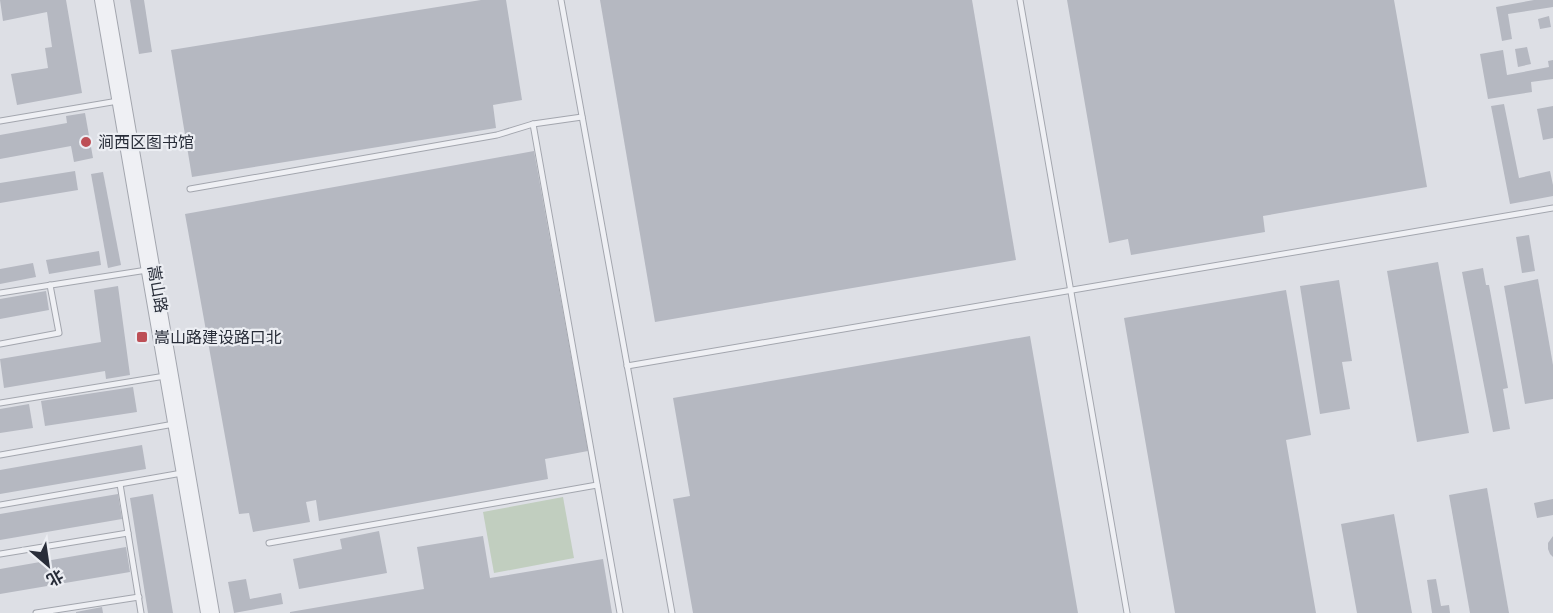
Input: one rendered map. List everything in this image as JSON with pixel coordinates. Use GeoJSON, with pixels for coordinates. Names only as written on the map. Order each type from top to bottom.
{"type":"FeatureCollection","features":[{"type":"Feature","properties":{"kind":"street","name":"嵩山路"},"geometry":{"type":"LineString","coordinates":[[100,0],[121,100],[186,473],[214,613]]}},
{"type":"Feature","properties":{"kind":"street","name":"嵩山路"},"geometry":{"type":"LineString","coordinates":[[108,0],[121,100]]}},
{"type":"Feature","properties":{"kind":"street","name":"嵩山路"},"geometry":{"type":"LineString","coordinates":[[186,473],[206,613]]}},
{"type":"Feature","properties":{"kind":"lane"},"geometry":{"type":"LineString","coordinates":[[561,0],[672,613]]}},
{"type":"Feature","properties":{"kind":"lane"},"geometry":{"type":"LineString","coordinates":[[1020,0],[1127,613]]}},
{"type":"Feature","properties":{"kind":"lane"},"geometry":{"type":"LineString","coordinates":[[0,121],[121,100]]}},
{"type":"Feature","properties":{"kind":"lane"},"geometry":{"type":"LineString","coordinates":[[190,189],[497,135],[533,124],[582,117]]}},
{"type":"Feature","properties":{"kind":"lane"},"geometry":{"type":"LineString","coordinates":[[533,124],[620,613]]}},
{"type":"Feature","properties":{"kind":"lane"},"geometry":{"type":"LineString","coordinates":[[627,366],[1553,208]]}},
{"type":"Feature","properties":{"kind":"lane"},"geometry":{"type":"LineString","coordinates":[[0,293],[151,269]]}},
{"type":"Feature","properties":{"kind":"lane"},"geometry":{"type":"LineString","coordinates":[[0,344],[59,333],[50,285]]}},
{"type":"Feature","properties":{"kind":"lane"},"geometry":{"type":"LineString","coordinates":[[0,403],[169,375]]}},
{"type":"Feature","properties":{"kind":"lane"},"geometry":{"type":"LineString","coordinates":[[0,455],[177,423]]}},
{"type":"Feature","properties":{"kind":"lane"},"geometry":{"type":"LineString","coordinates":[[0,505],[186,473]]}},
{"type":"Feature","properties":{"kind":"lane"},"geometry":{"type":"LineString","coordinates":[[120,484],[141,613]]}},
{"type":"Feature","properties":{"kind":"lane"},"geometry":{"type":"LineString","coordinates":[[269,543],[597,485]]}},
{"type":"Feature","properties":{"kind":"lane"},"geometry":{"type":"LineString","coordinates":[[0,554],[128,533]]}},
{"type":"Feature","properties":{"kind":"lane"},"geometry":{"type":"LineString","coordinates":[[36,613],[138,597]]}},
{"type":"Feature","properties":{"kind":"green space"},"geometry":{"type":"Polygon","coordinates":[[[563,497],[574,558],[494,573],[483,512],[563,497]]]}},
{"type":"Feature","properties":{"kind":"building"},"geometry":{"type":"Polygon","coordinates":[[[0,0],[66,0],[82,93],[17,105],[11,74],[48,68],[45,48],[52,47],[47,12],[3,21],[0,0]]]}},
{"type":"Feature","properties":{"kind":"building"},"geometry":{"type":"Polygon","coordinates":[[[130,0],[144,0],[152,52],[139,54],[130,0]]]}},
{"type":"Feature","properties":{"kind":"building"},"geometry":{"type":"Polygon","coordinates":[[[481,0],[506,0],[522,100],[493,105],[496,128],[192,177],[171,50],[481,0]]]}},
{"type":"Feature","properties":{"kind":"building"},"geometry":{"type":"Polygon","coordinates":[[[600,0],[972,0],[1016,260],[655,322],[600,0]]]}},
{"type":"Feature","properties":{"kind":"building"},"geometry":{"type":"Polygon","coordinates":[[[1067,0],[1394,0],[1427,187],[1263,216],[1265,232],[1131,255],[1128,239],[1109,243],[1067,0]]]}},
{"type":"Feature","properties":{"kind":"building"},"geometry":{"type":"Polygon","coordinates":[[[1534,0],[1553,0],[1553,7],[1508,14],[1512,39],[1502,41],[1496,7],[1534,0]]]}},
{"type":"Feature","properties":{"kind":"building"},"geometry":{"type":"Polygon","coordinates":[[[1549,16],[1551,27],[1540,29],[1538,19],[1549,16]]]}},
{"type":"Feature","properties":{"kind":"building"},"geometry":{"type":"Polygon","coordinates":[[[1527,47],[1531,64],[1518,67],[1515,49],[1527,47]]]}},
{"type":"Feature","properties":{"kind":"building"},"geometry":{"type":"Polygon","coordinates":[[[1503,50],[1507,75],[1549,67],[1548,61],[1553,60],[1553,79],[1531,82],[1532,92],[1488,99],[1480,54],[1503,50]]]}},
{"type":"Feature","properties":{"kind":"building"},"geometry":{"type":"Polygon","coordinates":[[[1504,104],[1519,178],[1550,171],[1553,196],[1510,204],[1491,106],[1504,104]]]}},
{"type":"Feature","properties":{"kind":"building"},"geometry":{"type":"Polygon","coordinates":[[[1553,106],[1553,138],[1543,140],[1537,109],[1553,106]]]}},
{"type":"Feature","properties":{"kind":"building"},"geometry":{"type":"Polygon","coordinates":[[[85,113],[93,158],[74,162],[71,146],[0,159],[0,135],[67,123],[66,116],[85,113]]]}},
{"type":"Feature","properties":{"kind":"building"},"geometry":{"type":"Polygon","coordinates":[[[534,151],[588,451],[545,459],[548,479],[319,521],[316,500],[306,502],[310,522],[253,532],[249,513],[239,514],[185,214],[534,151]]]}},
{"type":"Feature","properties":{"kind":"building"},"geometry":{"type":"Polygon","coordinates":[[[75,171],[78,190],[0,203],[0,183],[75,171]]]}},
{"type":"Feature","properties":{"kind":"building"},"geometry":{"type":"Polygon","coordinates":[[[103,172],[121,265],[108,268],[91,174],[103,172]]]}},
{"type":"Feature","properties":{"kind":"building"},"geometry":{"type":"Polygon","coordinates":[[[1529,235],[1535,271],[1522,273],[1516,237],[1529,235]]]}},
{"type":"Feature","properties":{"kind":"building"},"geometry":{"type":"Polygon","coordinates":[[[99,251],[101,265],[49,274],[46,260],[99,251]]]}},
{"type":"Feature","properties":{"kind":"building"},"geometry":{"type":"Polygon","coordinates":[[[1438,262],[1469,433],[1417,442],[1387,271],[1438,262]]]}},
{"type":"Feature","properties":{"kind":"building"},"geometry":{"type":"Polygon","coordinates":[[[33,263],[36,277],[0,284],[0,269],[33,263]]]}},
{"type":"Feature","properties":{"kind":"building"},"geometry":{"type":"Polygon","coordinates":[[[1483,268],[1486,285],[1489,285],[1508,388],[1503,389],[1510,429],[1493,432],[1462,272],[1483,268]]]}},
{"type":"Feature","properties":{"kind":"building"},"geometry":{"type":"Polygon","coordinates":[[[1538,279],[1553,365],[1553,399],[1525,404],[1504,286],[1538,279]]]}},
{"type":"Feature","properties":{"kind":"building"},"geometry":{"type":"Polygon","coordinates":[[[1339,280],[1352,361],[1342,362],[1350,409],[1320,414],[1300,286],[1339,280]]]}},
{"type":"Feature","properties":{"kind":"building"},"geometry":{"type":"Polygon","coordinates":[[[118,286],[130,375],[106,379],[105,371],[4,388],[0,359],[101,342],[94,290],[118,286]]]}},
{"type":"Feature","properties":{"kind":"building"},"geometry":{"type":"Polygon","coordinates":[[[1286,290],[1311,435],[1286,440],[1316,613],[1175,613],[1124,318],[1286,290]]]}},
{"type":"Feature","properties":{"kind":"building"},"geometry":{"type":"Polygon","coordinates":[[[46,291],[49,310],[0,319],[0,299],[46,291]]]}},
{"type":"Feature","properties":{"kind":"building"},"geometry":{"type":"Polygon","coordinates":[[[1030,336],[1078,613],[693,613],[673,499],[690,496],[673,398],[1030,336]]]}},
{"type":"Feature","properties":{"kind":"building"},"geometry":{"type":"Polygon","coordinates":[[[133,387],[137,412],[45,426],[41,401],[133,387]]]}},
{"type":"Feature","properties":{"kind":"building"},"geometry":{"type":"Polygon","coordinates":[[[29,404],[33,428],[0,433],[0,409],[29,404]]]}},
{"type":"Feature","properties":{"kind":"building"},"geometry":{"type":"Polygon","coordinates":[[[142,445],[146,469],[0,494],[0,470],[142,445]]]}},
{"type":"Feature","properties":{"kind":"building"},"geometry":{"type":"Polygon","coordinates":[[[1487,488],[1509,613],[1470,613],[1449,495],[1487,488]]]}},
{"type":"Feature","properties":{"kind":"building"},"geometry":{"type":"Polygon","coordinates":[[[118,494],[122,519],[0,540],[0,514],[118,494]]]}},
{"type":"Feature","properties":{"kind":"building"},"geometry":{"type":"Polygon","coordinates":[[[153,494],[173,613],[148,613],[130,498],[153,494]]]}},
{"type":"Feature","properties":{"kind":"building"},"geometry":{"type":"Polygon","coordinates":[[[1553,499],[1553,515],[1537,518],[1534,503],[1553,499]]]}},
{"type":"Feature","properties":{"kind":"building"},"geometry":{"type":"Polygon","coordinates":[[[1394,514],[1412,613],[1357,613],[1341,524],[1394,514]]]}},
{"type":"Feature","properties":{"kind":"building"},"geometry":{"type":"Polygon","coordinates":[[[379,531],[387,573],[299,589],[293,559],[342,549],[340,539],[379,531]]]}},
{"type":"Feature","properties":{"kind":"building"},"geometry":{"type":"Polygon","coordinates":[[[483,536],[490,578],[603,559],[612,613],[290,613],[424,589],[417,547],[483,536]]]}},
{"type":"Feature","properties":{"kind":"building"},"geometry":{"type":"Polygon","coordinates":[[[1553,536],[1553,557],[1548,549],[1548,543],[1553,536]]]}},
{"type":"Feature","properties":{"kind":"building"},"geometry":{"type":"Polygon","coordinates":[[[126,547],[130,572],[0,594],[0,569],[126,547]]]}},
{"type":"Feature","properties":{"kind":"building"},"geometry":{"type":"Polygon","coordinates":[[[246,579],[250,599],[281,593],[283,604],[234,613],[228,582],[246,579]]]}},
{"type":"Feature","properties":{"kind":"building"},"geometry":{"type":"Polygon","coordinates":[[[1436,579],[1441,606],[1449,605],[1450,613],[1432,613],[1427,580],[1436,579]]]}},
{"type":"Feature","properties":{"kind":"building"},"geometry":{"type":"Polygon","coordinates":[[[102,607],[103,613],[76,613],[76,612],[102,607]]]}},
{"type":"Feature","properties":{"kind":"place","name":"涧西区图书馆"},"geometry":{"type":"Point","coordinates":[86,142]}},
{"type":"Feature","properties":{"kind":"place","name":"嵩山路建设路口北"},"geometry":{"type":"Point","coordinates":[142,337]}}]}
